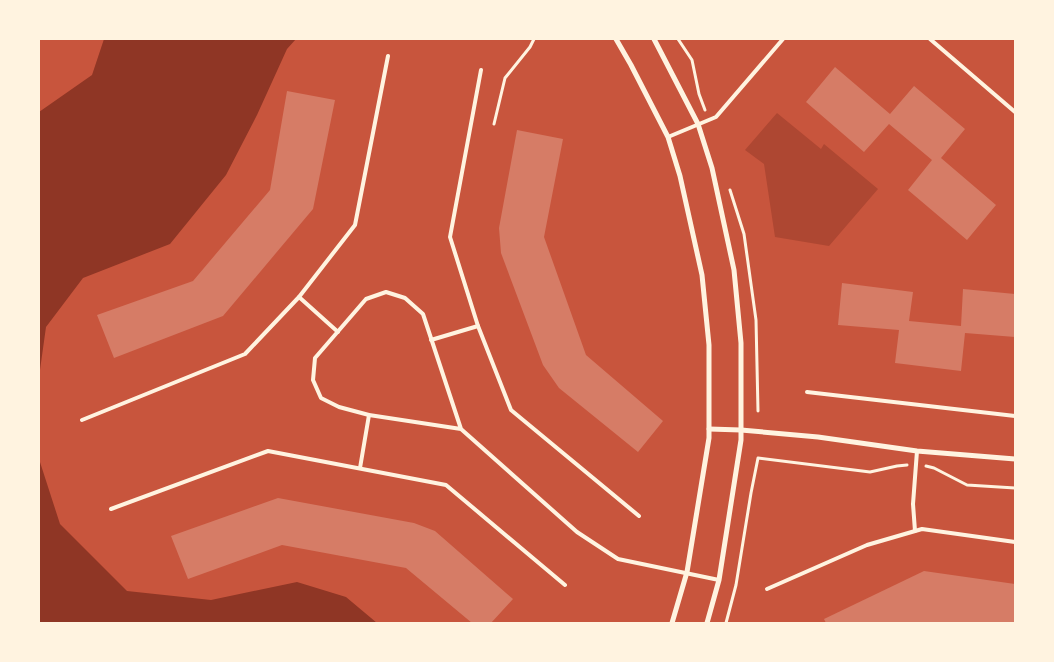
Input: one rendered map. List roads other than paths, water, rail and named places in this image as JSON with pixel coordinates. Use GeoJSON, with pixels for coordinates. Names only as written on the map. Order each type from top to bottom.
{"type":"FeatureCollection","features":[{"type":"Feature","properties":{"kind":"street"},"geometry":{"type":"LineString","coordinates":[[616,39],[668,137],[680,176],[702,275],[708,345],[709,438],[687,572],[672,623]]}},
{"type":"Feature","properties":{"kind":"street"},"geometry":{"type":"LineString","coordinates":[[654,39],[698,124],[712,168],[734,270],[741,343],[741,440],[719,580],[707,623]]}},
{"type":"Feature","properties":{"kind":"street"},"geometry":{"type":"LineString","coordinates":[[709,429],[741,430],[917,451],[1015,459]]}},
{"type":"Feature","properties":{"kind":"lane"},"geometry":{"type":"LineString","coordinates":[[668,137],[716,117],[783,39]]}},
{"type":"Feature","properties":{"kind":"lane"},"geometry":{"type":"LineString","coordinates":[[930,39],[1015,112]]}},
{"type":"Feature","properties":{"kind":"lane"},"geometry":{"type":"LineString","coordinates":[[82,420],[245,354],[299,297],[355,225],[388,56]]}},
{"type":"Feature","properties":{"kind":"lane"},"geometry":{"type":"LineString","coordinates":[[481,70],[450,236],[478,326],[511,410],[639,516]]}},
{"type":"Feature","properties":{"kind":"lane"},"geometry":{"type":"LineString","coordinates":[[461,429],[369,415],[339,407],[322,398],[313,380],[315,358],[366,299],[386,292],[405,298],[423,314],[461,429],[577,532],[618,559],[719,580]]}},
{"type":"Feature","properties":{"kind":"lane"},"geometry":{"type":"LineString","coordinates":[[299,297],[338,332]]}},
{"type":"Feature","properties":{"kind":"lane"},"geometry":{"type":"LineString","coordinates":[[432,340],[478,326]]}},
{"type":"Feature","properties":{"kind":"lane"},"geometry":{"type":"LineString","coordinates":[[807,392],[1015,416]]}},
{"type":"Feature","properties":{"kind":"lane"},"geometry":{"type":"LineString","coordinates":[[360,468],[369,415]]}},
{"type":"Feature","properties":{"kind":"lane"},"geometry":{"type":"LineString","coordinates":[[110,509],[268,450],[446,485],[565,585]]}},
{"type":"Feature","properties":{"kind":"lane"},"geometry":{"type":"LineString","coordinates":[[915,531],[913,504],[917,451]]}},
{"type":"Feature","properties":{"kind":"lane"},"geometry":{"type":"LineString","coordinates":[[767,588],[867,545],[922,529],[1015,542]]}}]}
